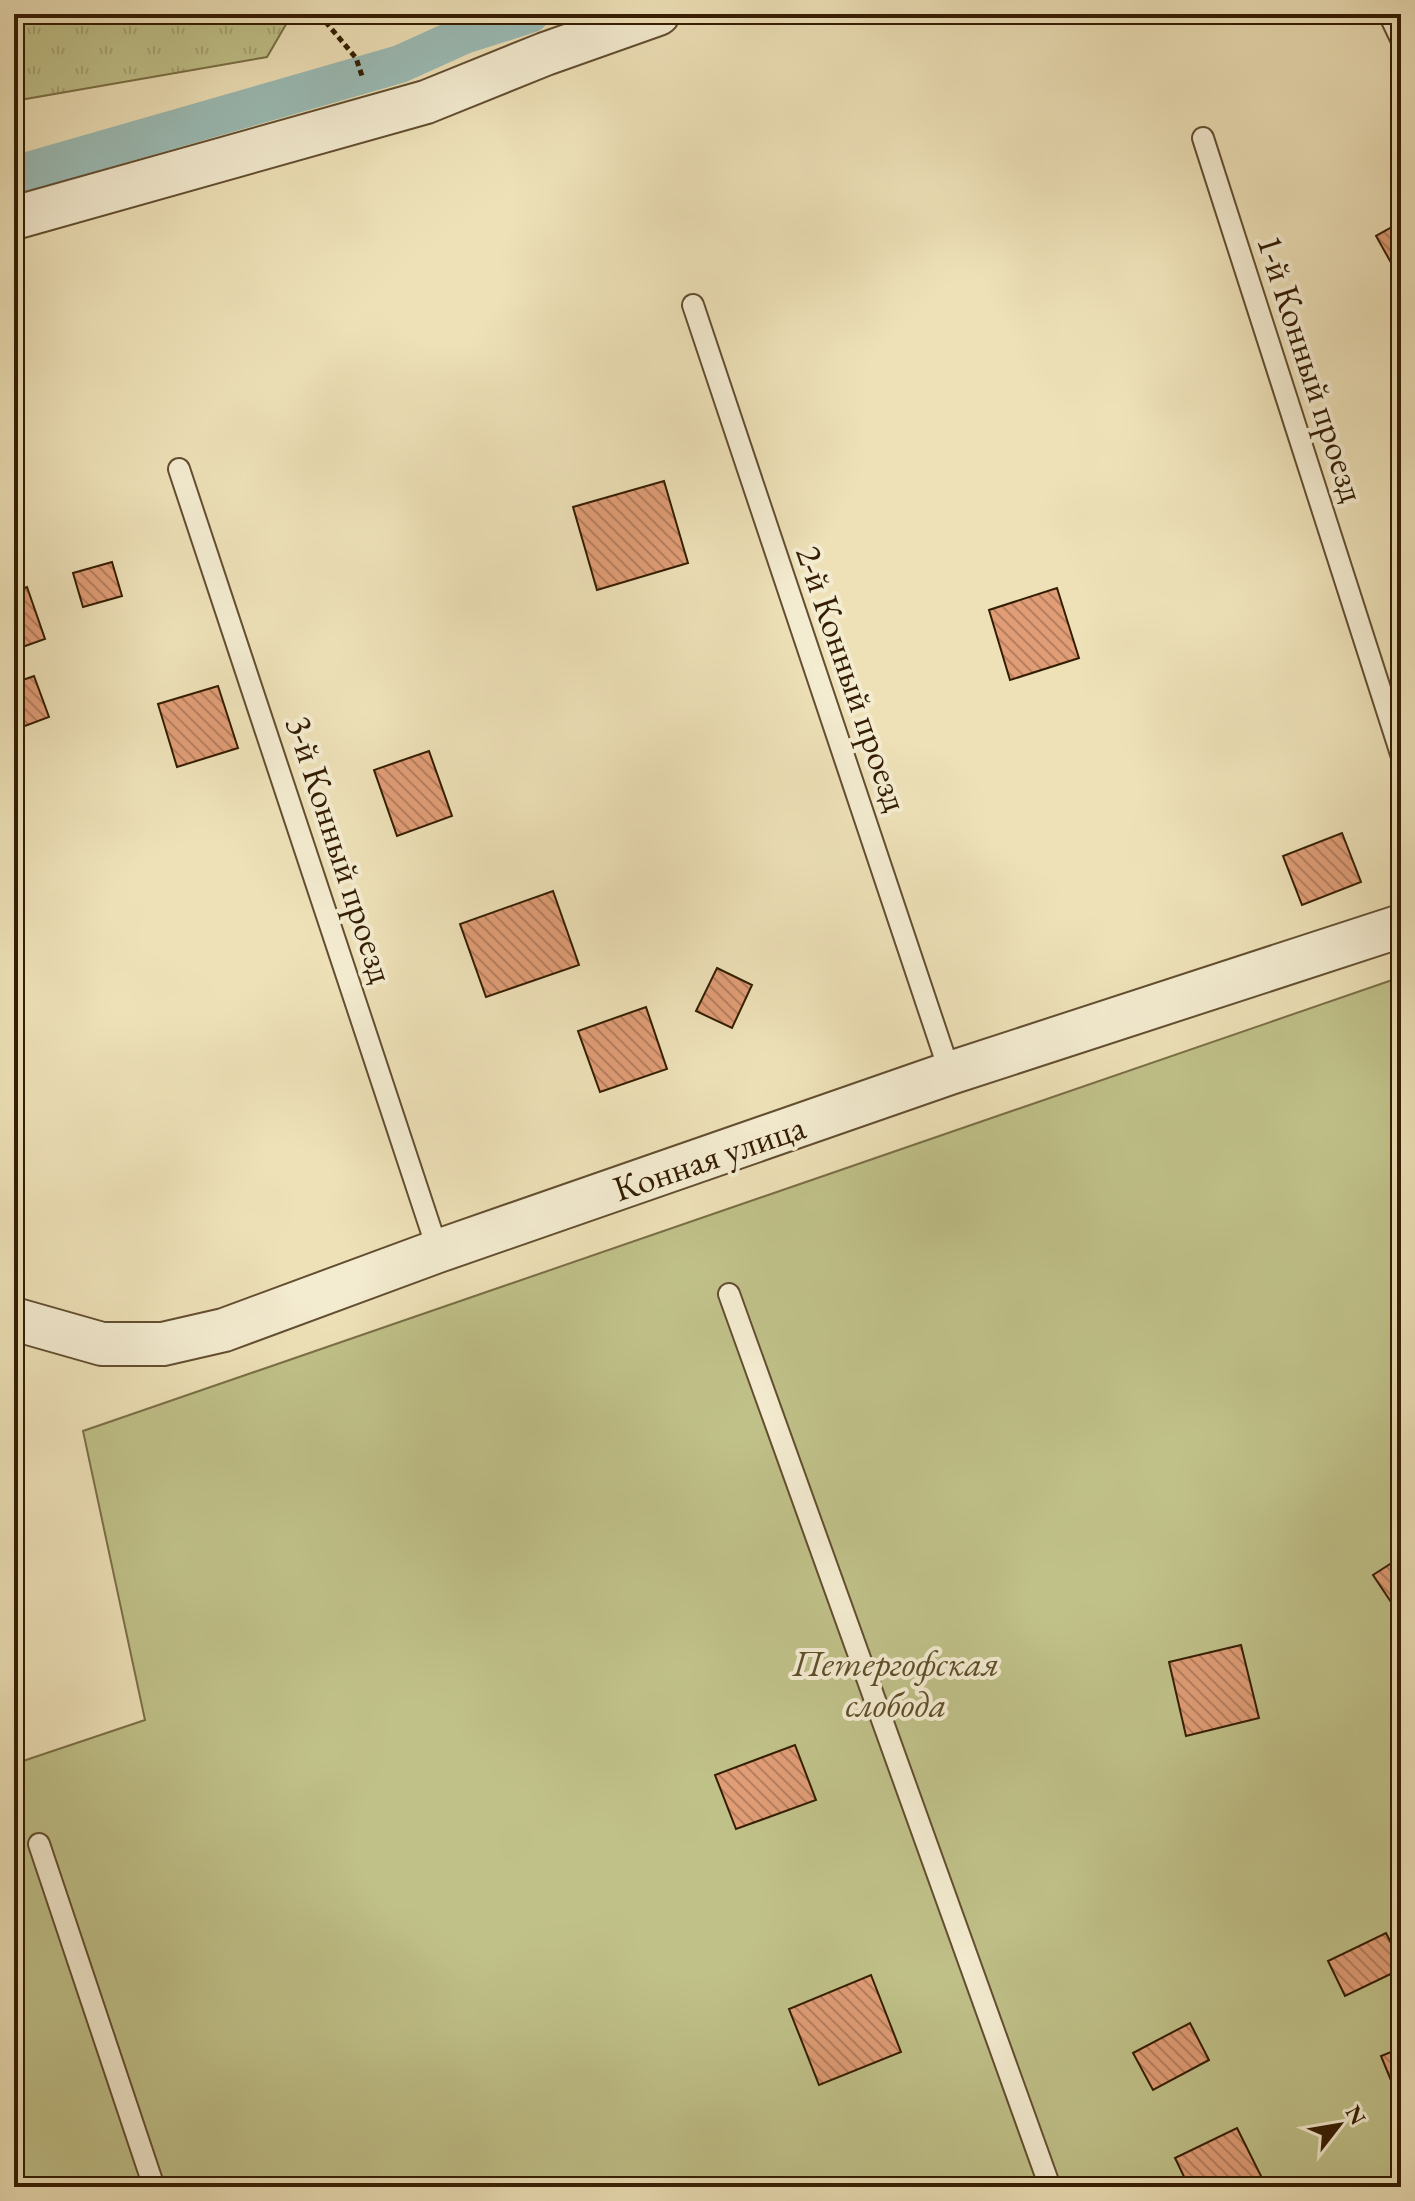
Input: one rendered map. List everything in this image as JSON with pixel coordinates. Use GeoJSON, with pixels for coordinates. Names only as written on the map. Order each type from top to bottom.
{"type":"FeatureCollection","features":[{"type":"Feature","properties":{"kind":"street"},"geometry":{"type":"LineString","coordinates":[[14,218],[426,102],[545,54],[658,14]]}},
{"type":"Feature","properties":{"kind":"street","name":"Конная улица"},"geometry":{"type":"LineString","coordinates":[[14,1319],[102,1344],[163,1344],[224,1330],[438,1251],[950,1073],[1401,926]]}},
{"type":"Feature","properties":{"kind":"lane"},"geometry":{"type":"LineString","coordinates":[[1389,14],[1401,39]]}},
{"type":"Feature","properties":{"kind":"lane","name":"1-й Конный проезд"},"geometry":{"type":"LineString","coordinates":[[1203,138],[1401,754]]}},
{"type":"Feature","properties":{"kind":"lane","name":"2-й Конный проезд"},"geometry":{"type":"LineString","coordinates":[[693,305],[950,1073]]}},
{"type":"Feature","properties":{"kind":"lane","name":"3-й Конный проезд"},"geometry":{"type":"LineString","coordinates":[[179,469],[438,1251]]}},
{"type":"Feature","properties":{"kind":"lane"},"geometry":{"type":"LineString","coordinates":[[729,1294],[1050,2187]]}},
{"type":"Feature","properties":{"kind":"lane"},"geometry":{"type":"LineString","coordinates":[[39,1844],[154,2187]]}},
{"type":"Feature","properties":{"kind":"path"},"geometry":{"type":"LineString","coordinates":[[319,14],[356,58],[365,87]]}},
{"type":"Feature","properties":{"kind":"green space"},"geometry":{"type":"Polygon","coordinates":[[[14,14],[292,14],[267,57],[14,101],[14,14]]]}},
{"type":"Feature","properties":{"kind":"green space","name":"Петергофская слобода"},"geometry":{"type":"Polygon","coordinates":[[[1401,977],[1401,2187],[14,2187],[14,1764],[145,1720],[83,1431],[1401,977]]]}},
{"type":"Feature","properties":{"kind":"building"},"geometry":{"type":"Polygon","coordinates":[[[1401,222],[1401,273],[1398,275],[1376,236],[1401,222]]]}},
{"type":"Feature","properties":{"kind":"building"},"geometry":{"type":"Polygon","coordinates":[[[664,481],[688,563],[597,590],[573,507],[664,481]]]}},
{"type":"Feature","properties":{"kind":"building"},"geometry":{"type":"Polygon","coordinates":[[[112,562],[122,596],[83,607],[73,573],[112,562]]]}},
{"type":"Feature","properties":{"kind":"building"},"geometry":{"type":"Polygon","coordinates":[[[27,587],[45,639],[14,650],[14,592],[27,587]]]}},
{"type":"Feature","properties":{"kind":"building"},"geometry":{"type":"Polygon","coordinates":[[[1057,588],[1079,658],[1010,680],[989,610],[1057,588]]]}},
{"type":"Feature","properties":{"kind":"building"},"geometry":{"type":"Polygon","coordinates":[[[34,676],[49,717],[14,730],[14,683],[34,676]]]}},
{"type":"Feature","properties":{"kind":"building"},"geometry":{"type":"Polygon","coordinates":[[[218,686],[238,748],[177,767],[158,704],[218,686]]]}},
{"type":"Feature","properties":{"kind":"building"},"geometry":{"type":"Polygon","coordinates":[[[429,751],[452,816],[397,836],[374,770],[429,751]]]}},
{"type":"Feature","properties":{"kind":"building"},"geometry":{"type":"Polygon","coordinates":[[[1342,833],[1361,882],[1302,905],[1283,856],[1342,833]]]}},
{"type":"Feature","properties":{"kind":"building"},"geometry":{"type":"Polygon","coordinates":[[[553,891],[579,965],[486,997],[460,924],[553,891]]]}},
{"type":"Feature","properties":{"kind":"building"},"geometry":{"type":"Polygon","coordinates":[[[717,968],[752,985],[732,1028],[696,1011],[717,968]]]}},
{"type":"Feature","properties":{"kind":"building"},"geometry":{"type":"Polygon","coordinates":[[[646,1007],[667,1069],[600,1092],[578,1031],[646,1007]]]}},
{"type":"Feature","properties":{"kind":"building"},"geometry":{"type":"Polygon","coordinates":[[[1401,1557],[1401,1617],[1373,1575],[1401,1557]]]}},
{"type":"Feature","properties":{"kind":"building"},"geometry":{"type":"Polygon","coordinates":[[[1241,1645],[1259,1718],[1186,1736],[1169,1662],[1241,1645]]]}},
{"type":"Feature","properties":{"kind":"building"},"geometry":{"type":"Polygon","coordinates":[[[795,1745],[816,1800],[736,1829],[715,1775],[795,1745]]]}},
{"type":"Feature","properties":{"kind":"building"},"geometry":{"type":"Polygon","coordinates":[[[1386,1933],[1401,1969],[1345,1996],[1328,1961],[1386,1933]]]}},
{"type":"Feature","properties":{"kind":"building"},"geometry":{"type":"Polygon","coordinates":[[[871,1975],[901,2052],[819,2085],[789,2009],[871,1975]]]}},
{"type":"Feature","properties":{"kind":"building"},"geometry":{"type":"Polygon","coordinates":[[[1190,2023],[1209,2060],[1153,2090],[1133,2053],[1190,2023]]]}},
{"type":"Feature","properties":{"kind":"building"},"geometry":{"type":"Polygon","coordinates":[[[1401,2048],[1401,2093],[1397,2095],[1381,2056],[1401,2048]]]}},
{"type":"Feature","properties":{"kind":"building"},"geometry":{"type":"Polygon","coordinates":[[[1237,2128],[1263,2180],[1249,2187],[1189,2187],[1175,2158],[1237,2128]]]}},
{"type":"Feature","properties":{"kind":"waterway"},"geometry":{"type":"LineString","coordinates":[[14,175],[400,64],[464,35],[530,14]]}}]}
